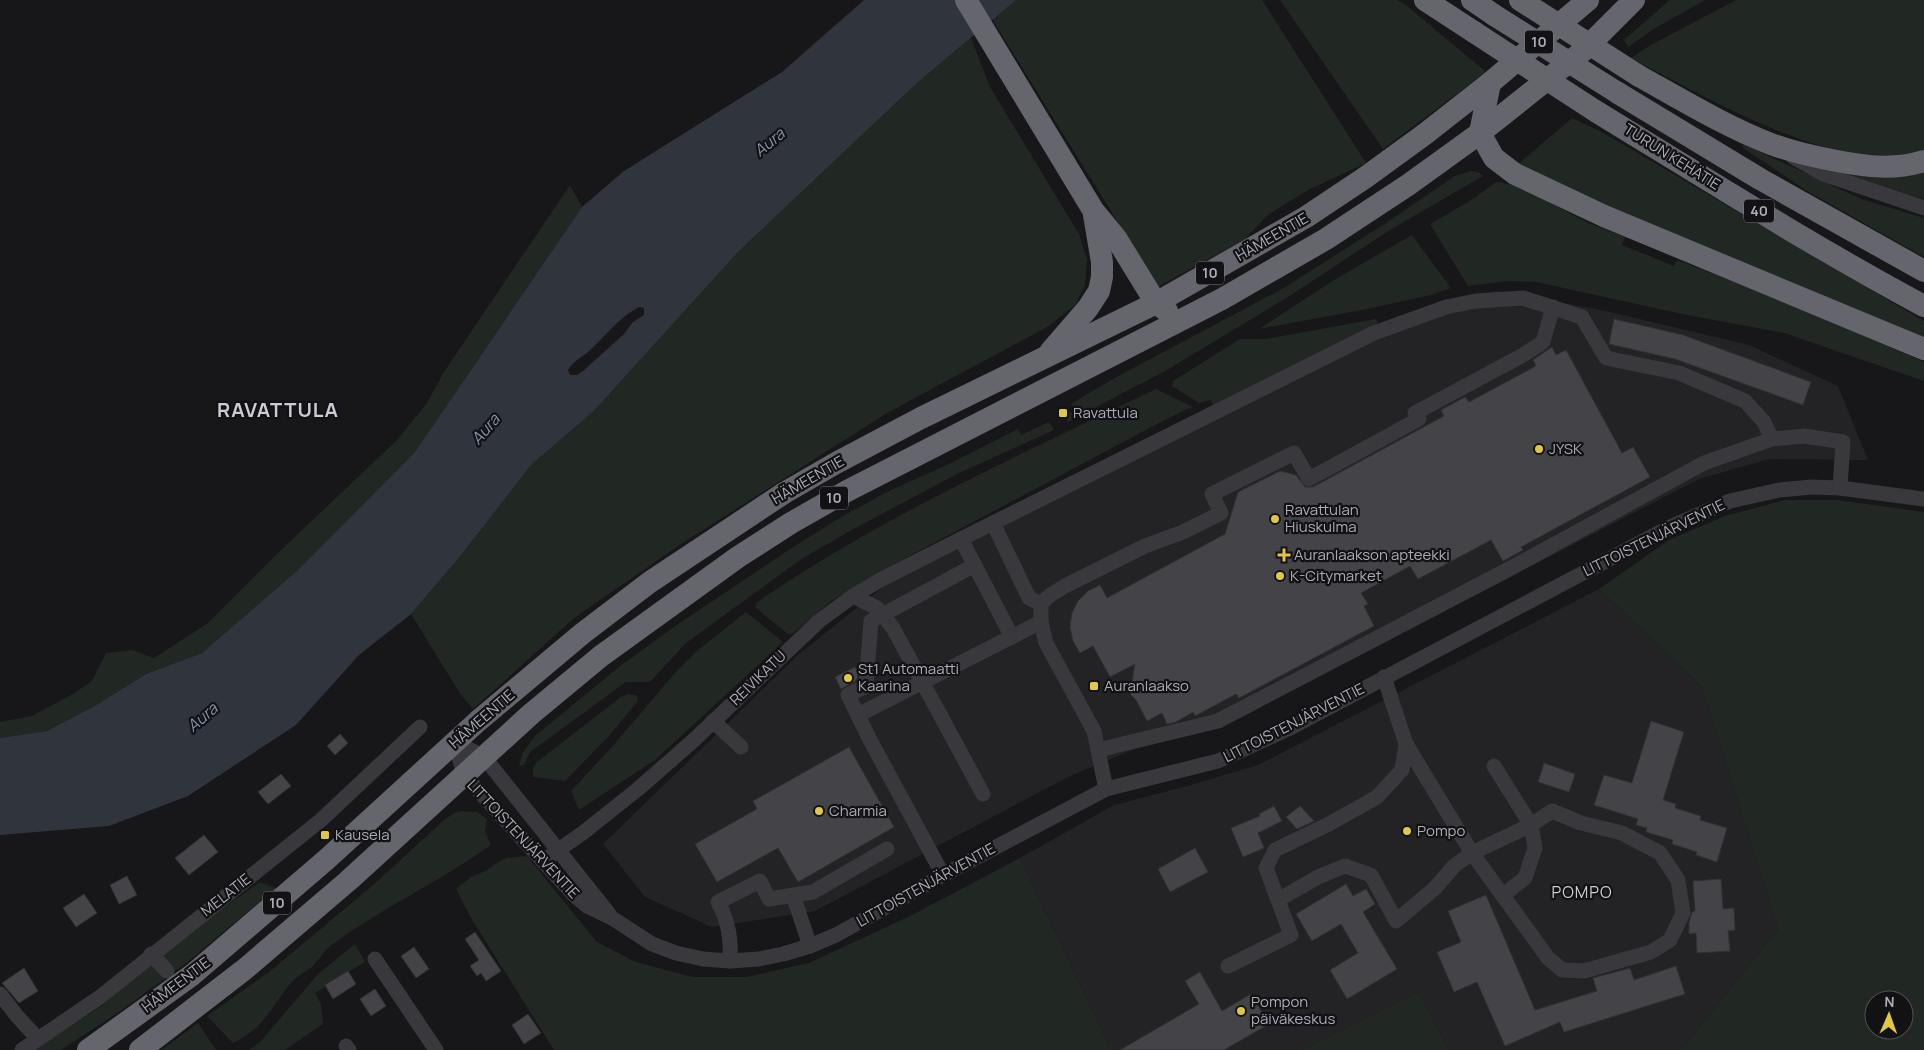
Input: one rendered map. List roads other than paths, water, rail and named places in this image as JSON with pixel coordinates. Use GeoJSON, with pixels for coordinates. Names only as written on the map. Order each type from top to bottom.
{"type":"FeatureCollection","features":[{"type":"Feature","properties":{"kind":"highway"},"geometry":{"type":"LineString","coordinates":[[966,0],[1093,210],[1116,238],[1156,303],[1183,320]]}},
{"type":"Feature","properties":{"kind":"highway","name":"TURUN KEHÄTIE"},"geometry":{"type":"LineString","coordinates":[[1425,0],[1598,112],[1834,255],[1924,306]]}},
{"type":"Feature","properties":{"kind":"highway","name":"TURUN KEHÄTIE"},"geometry":{"type":"LineString","coordinates":[[1472,0],[1760,180],[1924,271]]}},
{"type":"Feature","properties":{"kind":"highway"},"geometry":{"type":"LineString","coordinates":[[1520,0],[1639,76],[1695,108],[1772,144],[1817,157],[1876,167],[1897,166],[1924,161]]}},
{"type":"Feature","properties":{"kind":"highway","name":"HÄMEENTIE"},"geometry":{"type":"LineString","coordinates":[[88,1050],[192,975],[327,859],[455,742],[583,633],[650,582],[784,493],[836,462],[921,418],[1156,303],[1306,217],[1374,172],[1490,83],[1588,0]]}},
{"type":"Feature","properties":{"kind":"highway","name":"HÄMEENTIE"},"geometry":{"type":"LineString","coordinates":[[140,1050],[253,963],[348,881],[484,757],[601,656],[738,557],[791,522],[918,453],[1183,320],[1326,239],[1416,180],[1480,133],[1583,50],[1634,0]]}},
{"type":"Feature","properties":{"kind":"highway"},"geometry":{"type":"LineString","coordinates":[[1490,83],[1480,133],[1494,158],[1515,174],[1604,216],[1924,350]]}},
{"type":"Feature","properties":{"kind":"highway"},"geometry":{"type":"LineString","coordinates":[[1046,356],[1088,308],[1099,292],[1102,262],[1093,210]]}},
{"type":"Feature","properties":{"kind":"street"},"geometry":{"type":"LineString","coordinates":[[1772,144],[1822,174],[1924,208]]}},
{"type":"Feature","properties":{"kind":"street","name":"REIVIKATU"},"geometry":{"type":"LineString","coordinates":[[543,861],[638,789],[812,627],[853,596],[880,580],[961,539],[1374,333],[1412,318],[1446,307],[1476,301],[1523,298],[1582,316],[1606,358],[1679,373],[1745,401],[1764,422],[1772,440]]}},
{"type":"Feature","properties":{"kind":"street"},"geometry":{"type":"LineString","coordinates":[[1106,789],[1094,731],[1046,643],[1041,622],[1041,604],[1049,596],[1065,586],[1121,558],[1221,514],[1212,494],[1294,453],[1309,478],[1419,419],[1415,413],[1516,359],[1543,342],[1553,307]]}},
{"type":"Feature","properties":{"kind":"street"},"geometry":{"type":"LineString","coordinates":[[1098,750],[1218,721],[1509,569],[1704,462],[1772,440],[1804,436],[1843,442],[1840,488]]}},
{"type":"Feature","properties":{"kind":"street","name":"LITTOISTENJÄRVENTIE"},"geometry":{"type":"LineString","coordinates":[[455,742],[464,775],[573,894],[587,906],[612,918],[652,944],[676,953],[703,959],[730,961],[759,959],[810,946],[836,935],[942,875],[1106,789],[1218,761],[1288,729],[1668,528],[1730,501],[1779,490],[1812,487],[1840,488],[1924,499]]}},
{"type":"Feature","properties":{"kind":"street"},"geometry":{"type":"LineString","coordinates":[[993,523],[1029,598],[1041,604]]}},
{"type":"Feature","properties":{"kind":"street"},"geometry":{"type":"LineString","coordinates":[[961,539],[1012,637]]}},
{"type":"Feature","properties":{"kind":"street"},"geometry":{"type":"LineString","coordinates":[[942,875],[848,695],[866,686],[871,621],[975,565]]}},
{"type":"Feature","properties":{"kind":"street"},"geometry":{"type":"LineString","coordinates":[[853,596],[877,608],[893,628],[982,794]]}},
{"type":"Feature","properties":{"kind":"street"},"geometry":{"type":"LineString","coordinates":[[858,715],[1041,622]]}},
{"type":"Feature","properties":{"kind":"street"},"geometry":{"type":"LineString","coordinates":[[1278,900],[1318,877],[1345,866],[1371,875],[1396,921],[1435,888],[1454,866],[1472,854],[1531,825],[1552,811],[1581,823],[1622,833],[1660,853],[1678,880],[1683,913],[1670,940],[1651,952],[1584,971],[1562,970],[1548,958],[1472,854],[1406,744],[1384,677]]}},
{"type":"Feature","properties":{"kind":"street"},"geometry":{"type":"LineString","coordinates":[[713,721],[741,747]]}},
{"type":"Feature","properties":{"kind":"street","name":"MELATIE"},"geometry":{"type":"LineString","coordinates":[[22,1050],[100,996],[321,820],[420,727]]}},
{"type":"Feature","properties":{"kind":"street","name":"LITTOISTENJÄRVENTIE"},"geometry":{"type":"LineString","coordinates":[[455,742],[484,757],[612,918]]}},
{"type":"Feature","properties":{"kind":"street"},"geometry":{"type":"LineString","coordinates":[[1228,966],[1291,935],[1266,868],[1275,850],[1377,798],[1402,770],[1406,744]]}},
{"type":"Feature","properties":{"kind":"street"},"geometry":{"type":"LineString","coordinates":[[1494,766],[1531,825],[1535,848],[1525,878],[1503,895]]}},
{"type":"Feature","properties":{"kind":"street"},"geometry":{"type":"LineString","coordinates":[[730,961],[731,944],[726,917],[718,902],[760,881],[769,900],[813,892],[887,849]]}},
{"type":"Feature","properties":{"kind":"street"},"geometry":{"type":"LineString","coordinates":[[792,895],[810,946]]}},
{"type":"Feature","properties":{"kind":"street"},"geometry":{"type":"LineString","coordinates":[[151,954],[167,971]]}},
{"type":"Feature","properties":{"kind":"street"},"geometry":{"type":"LineString","coordinates":[[375,959],[436,1050]]}},
{"type":"Feature","properties":{"kind":"street"},"geometry":{"type":"LineString","coordinates":[[0,994],[38,1039]]}},
{"type":"Feature","properties":{"kind":"water","name":"Aura"},"geometry":{"type":"Polygon","coordinates":[[[864,0],[1016,0],[917,83],[738,252],[593,412],[532,464],[462,554],[411,614],[359,655],[296,725],[188,796],[109,826],[0,835],[0,738],[47,731],[98,704],[146,674],[202,653],[299,569],[415,452],[582,207],[624,171],[782,72],[864,0]],[[639,307],[631,311],[618,322],[572,365],[568,370],[570,375],[577,375],[583,371],[624,334],[633,322],[644,315],[644,308],[639,307]]]}},
{"type":"Feature","properties":{"kind":"place","name":"Ravattula"},"geometry":{"type":"Point","coordinates":[1063,413]}},
{"type":"Feature","properties":{"kind":"place","name":"JYSK"},"geometry":{"type":"Point","coordinates":[1539,449]}},
{"type":"Feature","properties":{"kind":"place","name":"Ravattulan Hiuskulma"},"geometry":{"type":"Point","coordinates":[1275,519]}},
{"type":"Feature","properties":{"kind":"place","name":"Auranlaakson apteekki"},"geometry":{"type":"Point","coordinates":[1284,555]}},
{"type":"Feature","properties":{"kind":"place","name":"K-Citymarket"},"geometry":{"type":"Point","coordinates":[1280,576]}},
{"type":"Feature","properties":{"kind":"place","name":"St1 Automaatti Kaarina"},"geometry":{"type":"Point","coordinates":[848,678]}},
{"type":"Feature","properties":{"kind":"place","name":"Auranlaakso"},"geometry":{"type":"Point","coordinates":[1094,686]}},
{"type":"Feature","properties":{"kind":"place","name":"Charmia"},"geometry":{"type":"Point","coordinates":[819,811]}},
{"type":"Feature","properties":{"kind":"place","name":"Pompo"},"geometry":{"type":"Point","coordinates":[1407,831]}},
{"type":"Feature","properties":{"kind":"place","name":"Kausela"},"geometry":{"type":"Point","coordinates":[325,835]}},
{"type":"Feature","properties":{"kind":"place","name":"Pompon päiväkeskus"},"geometry":{"type":"Point","coordinates":[1241,1011]}},
{"type":"Feature","properties":{"kind":"district","name":"RAVATTULA"},"geometry":{"type":"Point","coordinates":[278,410]}},
{"type":"Feature","properties":{"kind":"district","name":"POMPO"},"geometry":{"type":"Point","coordinates":[1582,892]}}]}
